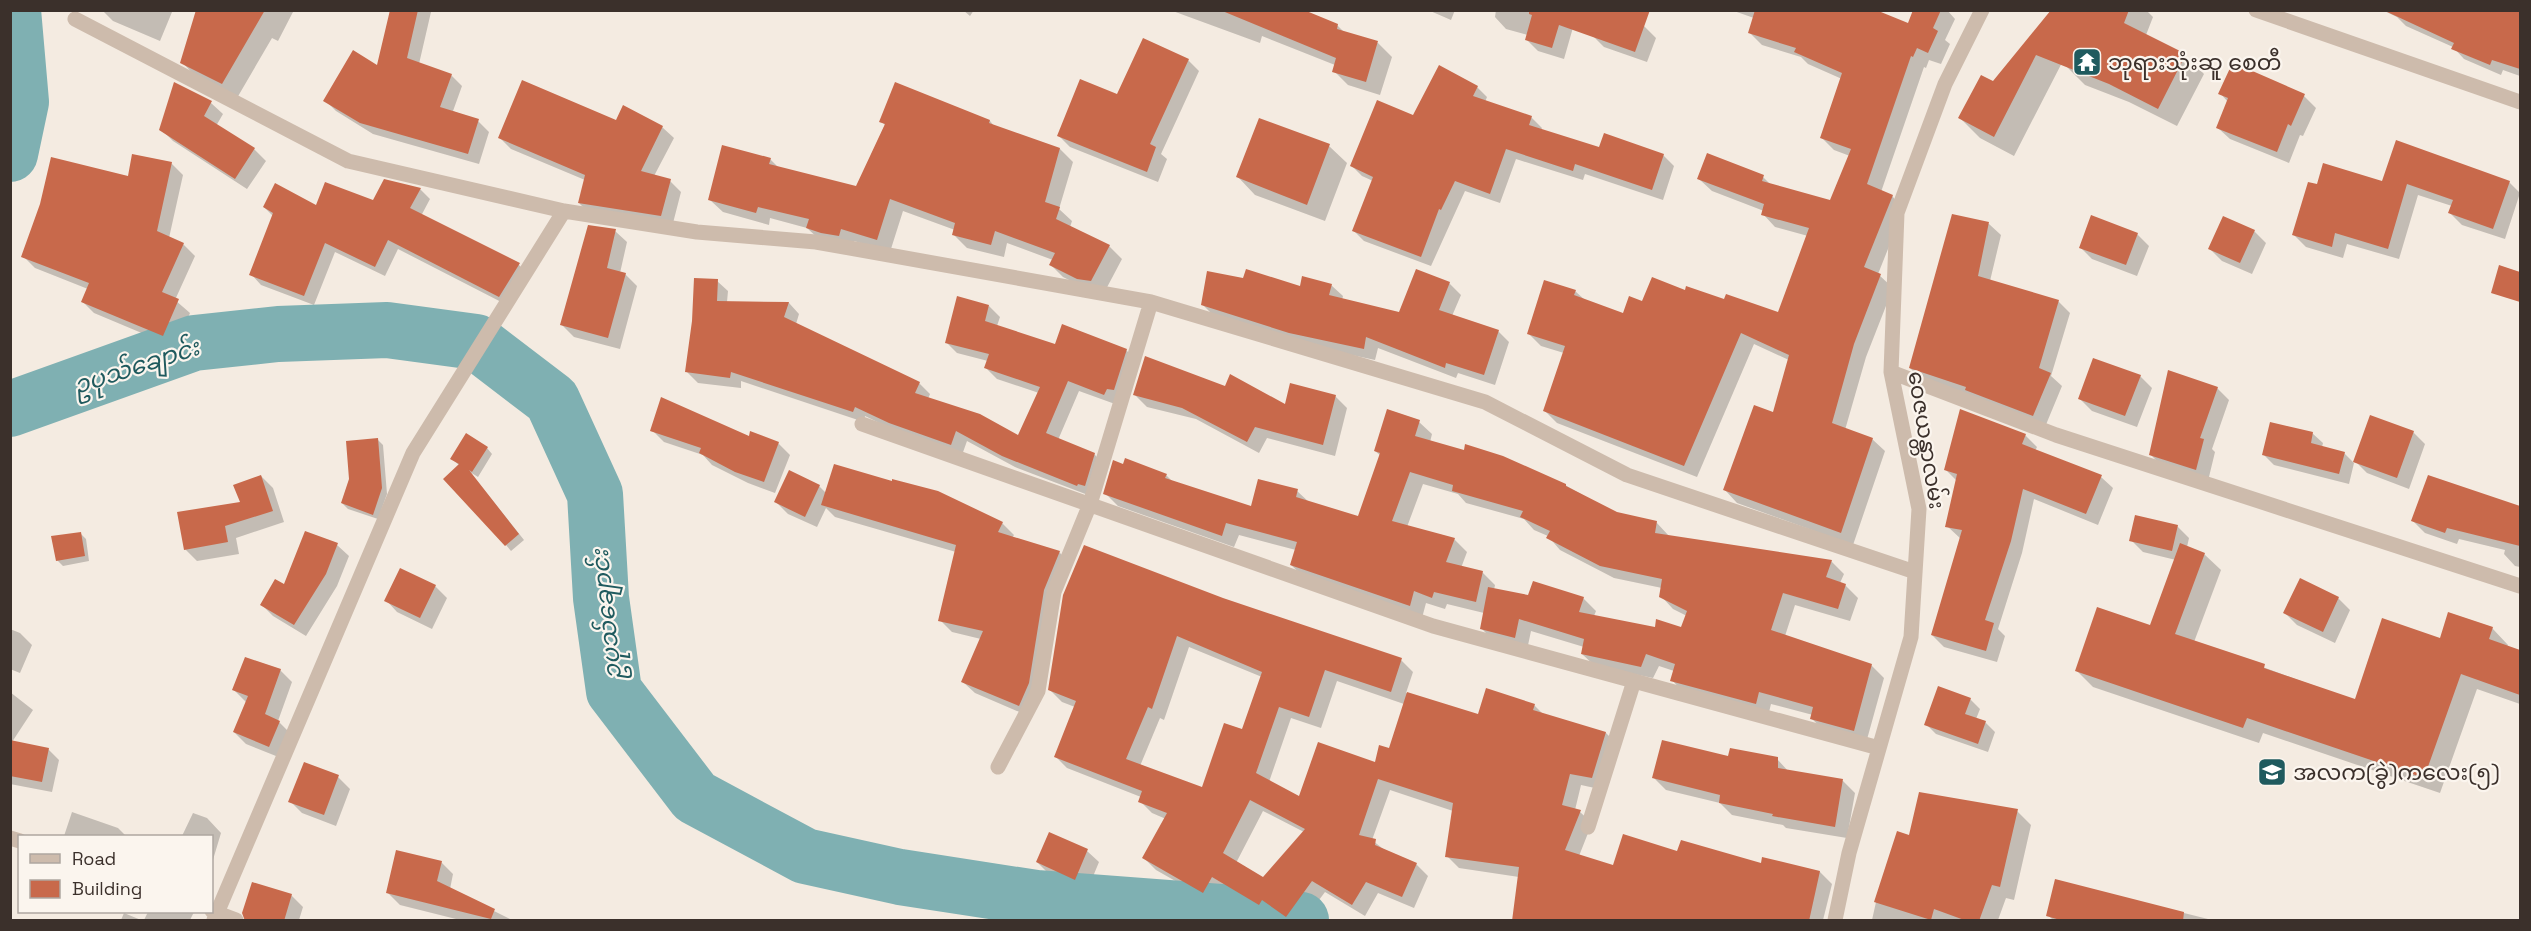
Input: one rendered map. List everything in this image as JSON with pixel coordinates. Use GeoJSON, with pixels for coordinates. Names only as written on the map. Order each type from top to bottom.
{"type":"FeatureCollection","features":[{"type":"Feature","properties":{"kind":"street","name":"ဝေဇယန္တာလမ်း"},"geometry":{"type":"LineString","coordinates":[[1835,921],[1849,853],[1911,637],[1919,509],[1891,372],[1897,213],[1945,84],[1982,10]]}},
{"type":"Feature","properties":{"kind":"street"},"geometry":{"type":"LineString","coordinates":[[2256,10],[2520,102]]}},
{"type":"Feature","properties":{"kind":"street"},"geometry":{"type":"LineString","coordinates":[[75,19],[348,161],[564,211],[697,232],[816,242],[1151,302],[1485,402],[1627,475],[1915,572]]}},
{"type":"Feature","properties":{"kind":"street"},"geometry":{"type":"LineString","coordinates":[[236,921],[214,915],[413,453],[564,211]]}},
{"type":"Feature","properties":{"kind":"street"},"geometry":{"type":"LineString","coordinates":[[998,767],[1038,691],[1054,592],[1090,504],[1151,302]]}},
{"type":"Feature","properties":{"kind":"street"},"geometry":{"type":"LineString","coordinates":[[1891,372],[2056,435],[2520,586]]}},
{"type":"Feature","properties":{"kind":"street"},"geometry":{"type":"LineString","coordinates":[[862,424],[1433,626],[1879,748]]}},
{"type":"Feature","properties":{"kind":"street"},"geometry":{"type":"LineString","coordinates":[[1588,827],[1634,681]]}},
{"type":"Feature","properties":{"kind":"building"},"geometry":{"type":"Polygon","coordinates":[[[196,10],[265,10],[222,84],[180,63],[196,10]]]}},
{"type":"Feature","properties":{"kind":"building"},"geometry":{"type":"Polygon","coordinates":[[[390,10],[418,10],[407,58],[452,74],[440,107],[479,119],[468,154],[360,123],[323,101],[353,50],[377,65],[390,10]]]}},
{"type":"Feature","properties":{"kind":"building"},"geometry":{"type":"Polygon","coordinates":[[[1220,10],[1304,10],[1338,24],[1337,29],[1378,41],[1366,82],[1332,72],[1336,58],[1220,10]]]}},
{"type":"Feature","properties":{"kind":"building"},"geometry":{"type":"Polygon","coordinates":[[[1529,10],[1650,10],[1635,52],[1559,25],[1552,48],[1525,40],[1532,15],[1529,14],[1529,10]]]}},
{"type":"Feature","properties":{"kind":"building"},"geometry":{"type":"Polygon","coordinates":[[[1755,10],[1876,10],[1908,23],[1913,10],[1941,10],[1933,28],[1938,31],[1928,53],[1917,48],[1913,57],[1911,56],[1867,184],[1893,195],[1864,267],[1881,274],[1854,344],[1832,423],[1873,438],[1841,533],[1723,490],[1754,405],[1773,412],[1789,355],[1741,333],[1684,466],[1543,411],[1565,346],[1527,334],[1544,280],[1576,290],[1574,295],[1623,313],[1629,296],[1642,301],[1652,277],[1685,290],[1686,286],[1724,299],[1726,294],[1778,312],[1809,228],[1761,215],[1764,204],[1697,179],[1707,153],[1764,175],[1762,181],[1830,200],[1851,149],[1820,138],[1842,73],[1794,52],[1796,48],[1748,33],[1755,10]]]}},
{"type":"Feature","properties":{"kind":"building"},"geometry":{"type":"Polygon","coordinates":[[[2051,10],[2129,10],[2124,23],[2186,54],[2158,109],[2109,84],[2036,55],[1994,137],[1958,118],[1981,75],[1993,81],[2051,10]]]}},
{"type":"Feature","properties":{"kind":"building"},"geometry":{"type":"Polygon","coordinates":[[[2383,10],[2520,10],[2520,69],[2492,60],[2490,65],[2451,49],[2454,43],[2383,10]]]}},
{"type":"Feature","properties":{"kind":"building"},"geometry":{"type":"Polygon","coordinates":[[[1143,38],[1189,59],[1150,144],[1156,147],[1147,172],[1057,136],[1080,79],[1117,94],[1143,38]]]}},
{"type":"Feature","properties":{"kind":"building"},"geometry":{"type":"Polygon","coordinates":[[[1439,65],[1478,86],[1473,96],[1532,116],[1529,125],[1599,147],[1604,133],[1664,154],[1652,190],[1575,164],[1573,171],[1506,149],[1490,194],[1455,181],[1441,210],[1439,209],[1421,257],[1352,231],[1373,177],[1350,166],[1377,100],[1413,115],[1439,65]]]}},
{"type":"Feature","properties":{"kind":"building"},"geometry":{"type":"Polygon","coordinates":[[[2231,66],[2241,66],[2305,94],[2291,126],[2288,124],[2277,152],[2216,128],[2228,98],[2218,94],[2231,66]]]}},
{"type":"Feature","properties":{"kind":"building"},"geometry":{"type":"Polygon","coordinates":[[[522,80],[616,120],[623,105],[663,126],[641,171],[671,179],[661,216],[578,203],[585,175],[498,138],[522,80]]]}},
{"type":"Feature","properties":{"kind":"building"},"geometry":{"type":"Polygon","coordinates":[[[174,82],[212,101],[204,116],[255,148],[235,179],[159,130],[174,82]]]}},
{"type":"Feature","properties":{"kind":"building"},"geometry":{"type":"Polygon","coordinates":[[[895,82],[990,120],[989,123],[1060,148],[1045,202],[1060,207],[1056,219],[1110,245],[1091,281],[1077,279],[1049,265],[1055,253],[995,231],[991,245],[952,235],[955,223],[890,199],[877,240],[841,229],[839,236],[821,233],[806,228],[809,219],[758,207],[756,213],[708,200],[722,145],[771,158],[769,164],[856,186],[885,124],[879,122],[895,82]]]}},
{"type":"Feature","properties":{"kind":"building"},"geometry":{"type":"Polygon","coordinates":[[[1259,118],[1330,144],[1307,205],[1236,177],[1259,118]]]}},
{"type":"Feature","properties":{"kind":"building"},"geometry":{"type":"Polygon","coordinates":[[[2396,140],[2510,181],[2493,229],[2448,213],[2453,200],[2407,184],[2388,249],[2335,233],[2332,247],[2292,235],[2308,182],[2317,184],[2323,163],[2382,181],[2396,140]]]}},
{"type":"Feature","properties":{"kind":"building"},"geometry":{"type":"Polygon","coordinates":[[[132,154],[172,162],[157,231],[184,243],[162,292],[179,299],[163,336],[81,302],[89,283],[21,257],[40,204],[51,157],[128,176],[132,154]]]}},
{"type":"Feature","properties":{"kind":"building"},"geometry":{"type":"Polygon","coordinates":[[[384,179],[421,188],[410,208],[520,263],[499,297],[388,240],[375,267],[325,243],[304,296],[249,275],[273,213],[263,207],[275,183],[316,205],[325,182],[373,200],[384,179]]]}},
{"type":"Feature","properties":{"kind":"building"},"geometry":{"type":"Polygon","coordinates":[[[1952,214],[1989,222],[1978,276],[2059,300],[2039,368],[2051,373],[2033,416],[1965,390],[1966,387],[1909,368],[1952,214]]]}},
{"type":"Feature","properties":{"kind":"building"},"geometry":{"type":"Polygon","coordinates":[[[2091,215],[2138,233],[2126,265],[2079,248],[2091,215]]]}},
{"type":"Feature","properties":{"kind":"building"},"geometry":{"type":"Polygon","coordinates":[[[2223,216],[2255,230],[2240,263],[2208,249],[2223,216]]]}},
{"type":"Feature","properties":{"kind":"building"},"geometry":{"type":"Polygon","coordinates":[[[588,225],[616,229],[607,268],[626,273],[608,338],[560,325],[588,225]]]}},
{"type":"Feature","properties":{"kind":"building"},"geometry":{"type":"Polygon","coordinates":[[[2499,265],[2520,272],[2520,302],[2491,293],[2499,265]]]}},
{"type":"Feature","properties":{"kind":"building"},"geometry":{"type":"Polygon","coordinates":[[[1246,269],[1300,286],[1302,276],[1332,284],[1329,295],[1399,312],[1416,269],[1450,282],[1439,310],[1499,330],[1484,375],[1446,363],[1445,368],[1366,337],[1364,349],[1289,333],[1201,305],[1207,271],[1243,278],[1246,269]]]}},
{"type":"Feature","properties":{"kind":"building"},"geometry":{"type":"Polygon","coordinates":[[[694,278],[718,279],[717,301],[789,302],[784,317],[920,382],[915,393],[980,414],[1018,435],[1040,387],[984,368],[989,354],[945,343],[957,296],[989,305],[985,321],[1055,344],[1062,324],[1127,349],[1114,390],[1107,389],[1104,395],[1068,381],[1046,433],[1095,453],[1085,486],[1078,484],[1077,486],[1002,456],[956,431],[951,445],[889,423],[855,407],[853,412],[731,372],[730,378],[685,372],[692,321],[694,278]]]}},
{"type":"Feature","properties":{"kind":"building"},"geometry":{"type":"Polygon","coordinates":[[[1145,356],[1225,386],[1230,374],[1285,404],[1290,383],[1336,395],[1323,445],[1255,427],[1247,442],[1182,408],[1133,395],[1145,356]]]}},
{"type":"Feature","properties":{"kind":"building"},"geometry":{"type":"Polygon","coordinates":[[[2093,358],[2141,375],[2125,416],[2078,399],[2093,358]]]}},
{"type":"Feature","properties":{"kind":"building"},"geometry":{"type":"Polygon","coordinates":[[[2168,370],[2218,387],[2200,438],[2204,439],[2196,470],[2149,455],[2168,370]]]}},
{"type":"Feature","properties":{"kind":"building"},"geometry":{"type":"Polygon","coordinates":[[[661,397],[749,436],[750,431],[779,442],[764,482],[735,472],[699,453],[701,448],[650,431],[661,397]]]}},
{"type":"Feature","properties":{"kind":"building"},"geometry":{"type":"Polygon","coordinates":[[[1387,409],[1420,420],[1415,436],[1464,450],[1465,444],[1503,456],[1566,484],[1617,512],[1657,521],[1655,533],[1832,560],[1826,577],[1846,584],[1838,609],[1783,593],[1771,630],[1872,664],[1854,731],[1810,719],[1813,707],[1759,692],[1756,704],[1670,681],[1675,664],[1646,654],[1641,667],[1581,654],[1584,639],[1519,619],[1515,638],[1480,629],[1488,587],[1528,595],[1533,581],[1584,597],[1579,612],[1655,627],[1656,619],[1681,627],[1687,611],[1659,597],[1662,579],[1600,566],[1546,538],[1550,531],[1520,517],[1523,511],[1452,491],[1453,485],[1410,472],[1392,521],[1455,538],[1446,562],[1483,571],[1476,602],[1434,592],[1432,598],[1414,591],[1410,606],[1290,565],[1297,542],[1226,523],[1222,536],[1103,494],[1113,460],[1123,464],[1125,458],[1167,474],[1165,478],[1251,506],[1258,479],[1298,489],[1296,497],[1358,516],[1380,453],[1374,451],[1387,409]]]}},
{"type":"Feature","properties":{"kind":"building"},"geometry":{"type":"Polygon","coordinates":[[[1960,409],[2026,434],[2022,444],[2102,475],[2086,514],[2023,489],[2011,541],[1985,620],[1994,623],[1986,651],[1931,635],[1962,530],[1945,527],[1957,474],[1944,470],[1960,409]]]}},
{"type":"Feature","properties":{"kind":"building"},"geometry":{"type":"Polygon","coordinates":[[[2370,415],[2414,431],[2397,478],[2353,462],[2370,415]]]}},
{"type":"Feature","properties":{"kind":"building"},"geometry":{"type":"Polygon","coordinates":[[[2270,422],[2313,432],[2311,443],[2345,452],[2339,474],[2262,455],[2270,422]]]}},
{"type":"Feature","properties":{"kind":"building"},"geometry":{"type":"Polygon","coordinates":[[[466,433],[488,447],[472,472],[469,470],[519,534],[505,546],[443,479],[459,464],[450,459],[466,433]]]}},
{"type":"Feature","properties":{"kind":"building"},"geometry":{"type":"Polygon","coordinates":[[[378,438],[382,488],[373,515],[341,503],[349,479],[346,441],[378,438]]]}},
{"type":"Feature","properties":{"kind":"building"},"geometry":{"type":"Polygon","coordinates":[[[834,464],[892,481],[892,479],[938,491],[1003,522],[998,532],[1060,551],[1044,590],[1029,683],[1019,706],[961,682],[983,631],[938,621],[956,545],[821,505],[834,464]]]}},
{"type":"Feature","properties":{"kind":"building"},"geometry":{"type":"Polygon","coordinates":[[[789,470],[820,485],[805,517],[774,502],[789,470]]]}},
{"type":"Feature","properties":{"kind":"building"},"geometry":{"type":"Polygon","coordinates":[[[261,475],[273,511],[225,526],[228,542],[184,550],[177,512],[240,502],[233,485],[261,475]]]}},
{"type":"Feature","properties":{"kind":"building"},"geometry":{"type":"Polygon","coordinates":[[[2428,475],[2520,506],[2520,546],[2447,528],[2445,533],[2411,521],[2428,475]]]}},
{"type":"Feature","properties":{"kind":"building"},"geometry":{"type":"Polygon","coordinates":[[[2135,515],[2178,525],[2172,551],[2129,541],[2135,515]]]}},
{"type":"Feature","properties":{"kind":"building"},"geometry":{"type":"Polygon","coordinates":[[[305,531],[338,543],[326,574],[294,625],[260,605],[275,579],[284,584],[305,531]]]}},
{"type":"Feature","properties":{"kind":"building"},"geometry":{"type":"Polygon","coordinates":[[[81,532],[85,556],[56,561],[51,536],[81,532]]]}},
{"type":"Feature","properties":{"kind":"building"},"geometry":{"type":"Polygon","coordinates":[[[2180,543],[2205,553],[2175,634],[2265,664],[2264,668],[2355,699],[2382,618],[2440,638],[2448,612],[2493,627],[2489,639],[2520,650],[2520,695],[2461,674],[2424,778],[2247,718],[2243,728],[2075,671],[2097,607],[2150,625],[2180,543]]]}},
{"type":"Feature","properties":{"kind":"building"},"geometry":{"type":"Polygon","coordinates":[[[1084,545],[1223,598],[1402,658],[1391,692],[1325,670],[1309,717],[1279,707],[1256,773],[1299,796],[1318,742],[1375,762],[1379,745],[1389,748],[1407,692],[1478,714],[1486,688],[1535,704],[1533,710],[1606,732],[1592,778],[1570,774],[1562,805],[1581,810],[1565,850],[1613,865],[1623,834],[1677,851],[1681,840],[1761,863],[1762,857],[1820,871],[1809,921],[1512,921],[1519,867],[1445,857],[1453,803],[1378,779],[1359,835],[1376,839],[1375,845],[1417,863],[1402,897],[1366,882],[1352,905],[1312,881],[1286,917],[1262,900],[1259,905],[1212,877],[1203,893],[1142,858],[1167,813],[1138,802],[1142,791],[1054,757],[1076,701],[1048,690],[1063,595],[1084,545]],[[1177,636],[1152,709],[1148,707],[1126,759],[1202,787],[1224,723],[1242,729],[1262,672],[1177,636]],[[1250,800],[1223,853],[1263,877],[1305,829],[1250,800]]]}},
{"type":"Feature","properties":{"kind":"building"},"geometry":{"type":"Polygon","coordinates":[[[400,568],[436,585],[420,618],[384,601],[400,568]]]}},
{"type":"Feature","properties":{"kind":"building"},"geometry":{"type":"Polygon","coordinates":[[[2300,578],[2339,597],[2323,632],[2283,613],[2300,578]]]}},
{"type":"Feature","properties":{"kind":"building"},"geometry":{"type":"Polygon","coordinates":[[[245,657],[281,669],[265,714],[280,721],[269,747],[233,732],[248,696],[232,690],[245,657]]]}},
{"type":"Feature","properties":{"kind":"building"},"geometry":{"type":"Polygon","coordinates":[[[1938,686],[1971,698],[1965,714],[1986,721],[1978,744],[1924,725],[1938,686]]]}},
{"type":"Feature","properties":{"kind":"building"},"geometry":{"type":"Polygon","coordinates":[[[10,740],[49,748],[42,782],[10,776],[10,740]]]}},
{"type":"Feature","properties":{"kind":"building"},"geometry":{"type":"Polygon","coordinates":[[[1662,740],[1728,756],[1730,748],[1778,757],[1778,768],[1843,779],[1835,827],[1772,816],[1773,814],[1719,803],[1720,795],[1652,778],[1662,740]]]}},
{"type":"Feature","properties":{"kind":"building"},"geometry":{"type":"Polygon","coordinates":[[[304,762],[339,775],[324,815],[288,802],[304,762]]]}},
{"type":"Feature","properties":{"kind":"building"},"geometry":{"type":"Polygon","coordinates":[[[1919,792],[2018,809],[2000,887],[1992,885],[1979,921],[1967,921],[1934,909],[1931,920],[1874,902],[1897,831],[1909,835],[1919,792]]]}},
{"type":"Feature","properties":{"kind":"building"},"geometry":{"type":"Polygon","coordinates":[[[1049,832],[1088,849],[1075,880],[1036,862],[1049,832]]]}},
{"type":"Feature","properties":{"kind":"building"},"geometry":{"type":"Polygon","coordinates":[[[396,850],[442,861],[437,881],[495,909],[491,919],[386,893],[396,850]]]}},
{"type":"Feature","properties":{"kind":"building"},"geometry":{"type":"Polygon","coordinates":[[[2055,879],[2184,912],[2183,921],[2064,921],[2046,916],[2055,879]]]}},
{"type":"Feature","properties":{"kind":"building"},"geometry":{"type":"Polygon","coordinates":[[[252,882],[292,894],[284,921],[245,921],[242,913],[252,882]]]}},
{"type":"Feature","properties":{"kind":"waterway","name":"ဥပုသ်ချောင်း"},"geometry":{"type":"LineString","coordinates":[[10,154],[21,102],[13,10]]}},
{"type":"Feature","properties":{"kind":"waterway","name":"ဥပုသ်ချောင်း"},"geometry":{"type":"LineString","coordinates":[[10,409],[194,343],[278,334],[387,330],[476,342],[552,400],[595,494],[601,598],[614,691],[695,797],[805,856],[900,877],[1036,898],[1301,920]]}},
{"type":"Feature","properties":{"kind":"place","name":"ဘုရားသုံးဆူ စေတီ"},"geometry":{"type":"Point","coordinates":[2087,62]}},
{"type":"Feature","properties":{"kind":"place","name":"အလက(ခွဲ)ကလေး(၅)"},"geometry":{"type":"Point","coordinates":[2272,772]}}]}
